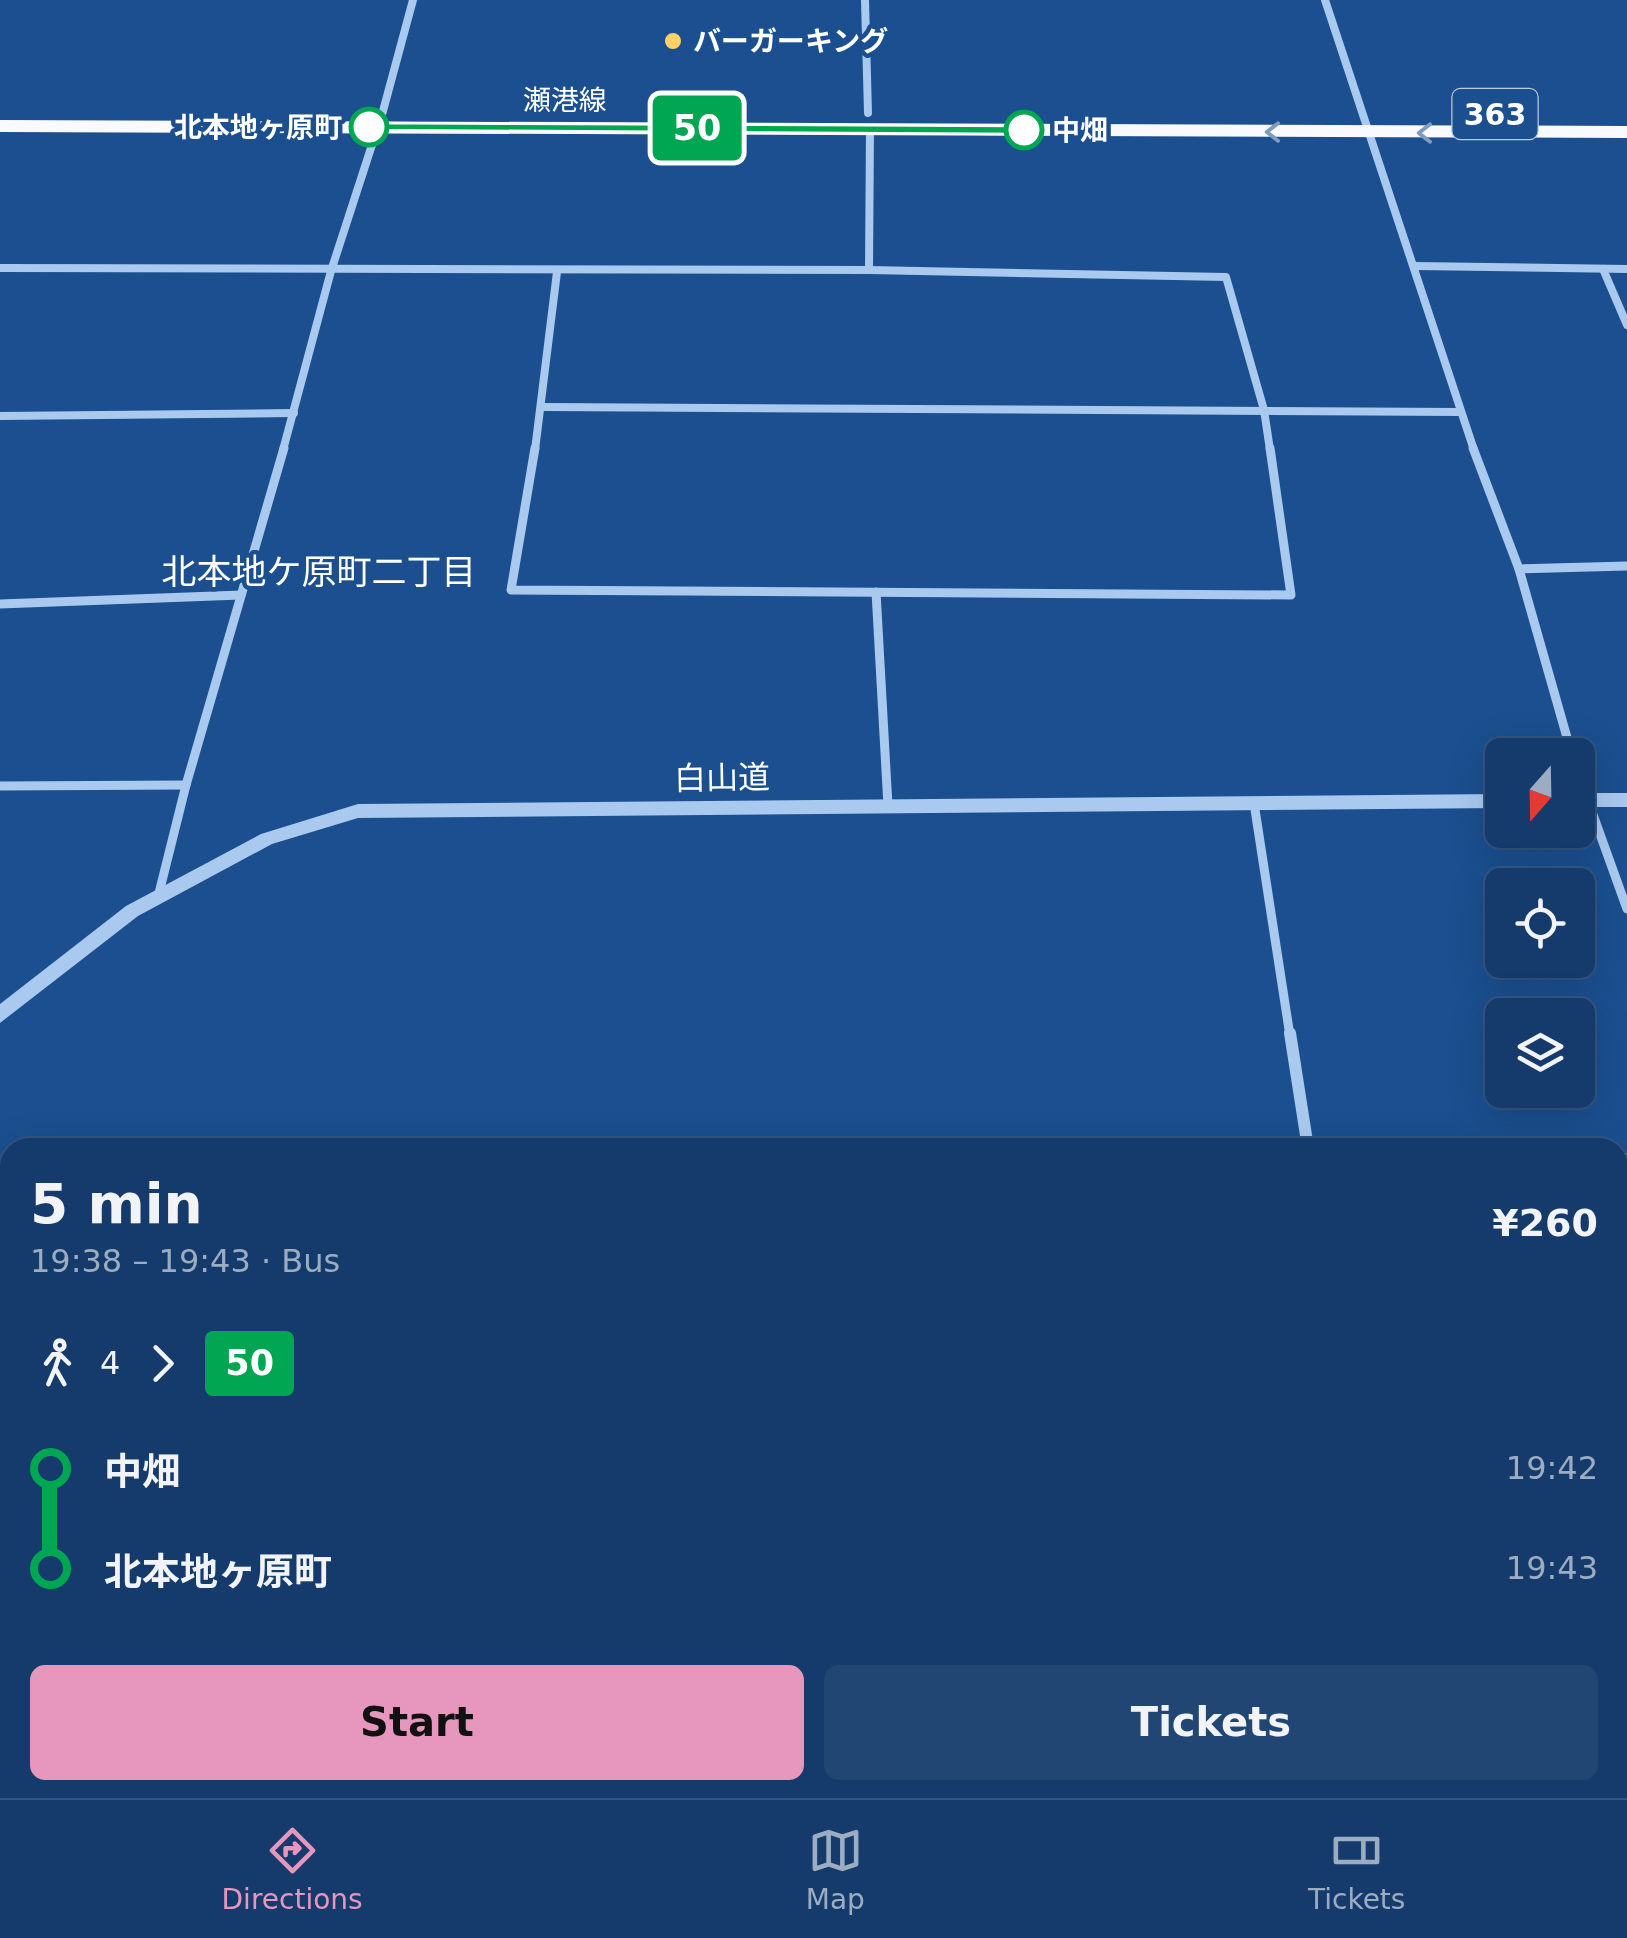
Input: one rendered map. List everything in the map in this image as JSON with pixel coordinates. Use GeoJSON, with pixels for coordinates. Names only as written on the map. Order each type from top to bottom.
{"type":"FeatureCollection","features":[{"type":"Feature","properties":{"kind":"highway","name":"瀬港線"},"geometry":{"type":"LineString","coordinates":[[0,109],[380,119],[1366,123]]}},
{"type":"Feature","properties":{"kind":"highway","name":"363"},"geometry":{"type":"LineString","coordinates":[[1366,123],[1627,114]]}},
{"type":"Feature","properties":{"kind":"highway","name":"瀬港線"},"geometry":{"type":"LineString","coordinates":[[0,126],[380,119]]}},
{"type":"Feature","properties":{"kind":"highway","name":"363"},"geometry":{"type":"LineString","coordinates":[[1366,123],[1627,132]]}},
{"type":"Feature","properties":{"kind":"street"},"geometry":{"type":"LineString","coordinates":[[158,897],[331,271],[413,0]]}},
{"type":"Feature","properties":{"kind":"street"},"geometry":{"type":"LineString","coordinates":[[865,0],[869,270]]}},
{"type":"Feature","properties":{"kind":"street"},"geometry":{"type":"LineString","coordinates":[[1325,0],[1460,412],[1519,568],[1567,738]]}},
{"type":"Feature","properties":{"kind":"street"},"geometry":{"type":"LineString","coordinates":[[1414,266],[1627,269]]}},
{"type":"Feature","properties":{"kind":"street"},"geometry":{"type":"LineString","coordinates":[[0,268],[869,270],[1226,276],[1264,410],[1291,595],[511,590],[542,407],[556,272]]}},
{"type":"Feature","properties":{"kind":"street"},"geometry":{"type":"LineString","coordinates":[[1603,269],[1627,325]]}},
{"type":"Feature","properties":{"kind":"street"},"geometry":{"type":"LineString","coordinates":[[542,407],[1460,412]]}},
{"type":"Feature","properties":{"kind":"street"},"geometry":{"type":"LineString","coordinates":[[0,416],[294,413]]}},
{"type":"Feature","properties":{"kind":"street"},"geometry":{"type":"LineString","coordinates":[[1519,568],[1627,566]]}},
{"type":"Feature","properties":{"kind":"street"},"geometry":{"type":"LineString","coordinates":[[876,592],[888,806]]}},
{"type":"Feature","properties":{"kind":"street"},"geometry":{"type":"LineString","coordinates":[[0,604],[241,595]]}},
{"type":"Feature","properties":{"kind":"street"},"geometry":{"type":"LineString","coordinates":[[0,786],[186,785]]}},
{"type":"Feature","properties":{"kind":"street"},"geometry":{"type":"LineString","coordinates":[[1595,800],[1627,800]]}},
{"type":"Feature","properties":{"kind":"street","name":"白山道"},"geometry":{"type":"LineString","coordinates":[[0,1015],[132,911],[268,839],[358,811],[1485,801]]}},
{"type":"Feature","properties":{"kind":"street"},"geometry":{"type":"LineString","coordinates":[[1254,803],[1306,1138]]}},
{"type":"Feature","properties":{"kind":"street"},"geometry":{"type":"LineString","coordinates":[[1595,833],[1627,909]]}},
{"type":"Feature","properties":{"kind":"bus line","name":"50"},"geometry":{"type":"LineString","coordinates":[[369,127],[1024,130]]}},
{"type":"Feature","properties":{"kind":"place","name":"バーガーキング"},"geometry":{"type":"Point","coordinates":[673,41]}},
{"type":"Feature","properties":{"kind":"place","name":"北本地ヶ原町"},"geometry":{"type":"Point","coordinates":[369,127]}},
{"type":"Feature","properties":{"kind":"place","name":"中畑"},"geometry":{"type":"Point","coordinates":[1024,130]}},
{"type":"Feature","properties":{"kind":"district","name":"北本地ケ原町二丁目"},"geometry":{"type":"Point","coordinates":[319,572]}}]}
